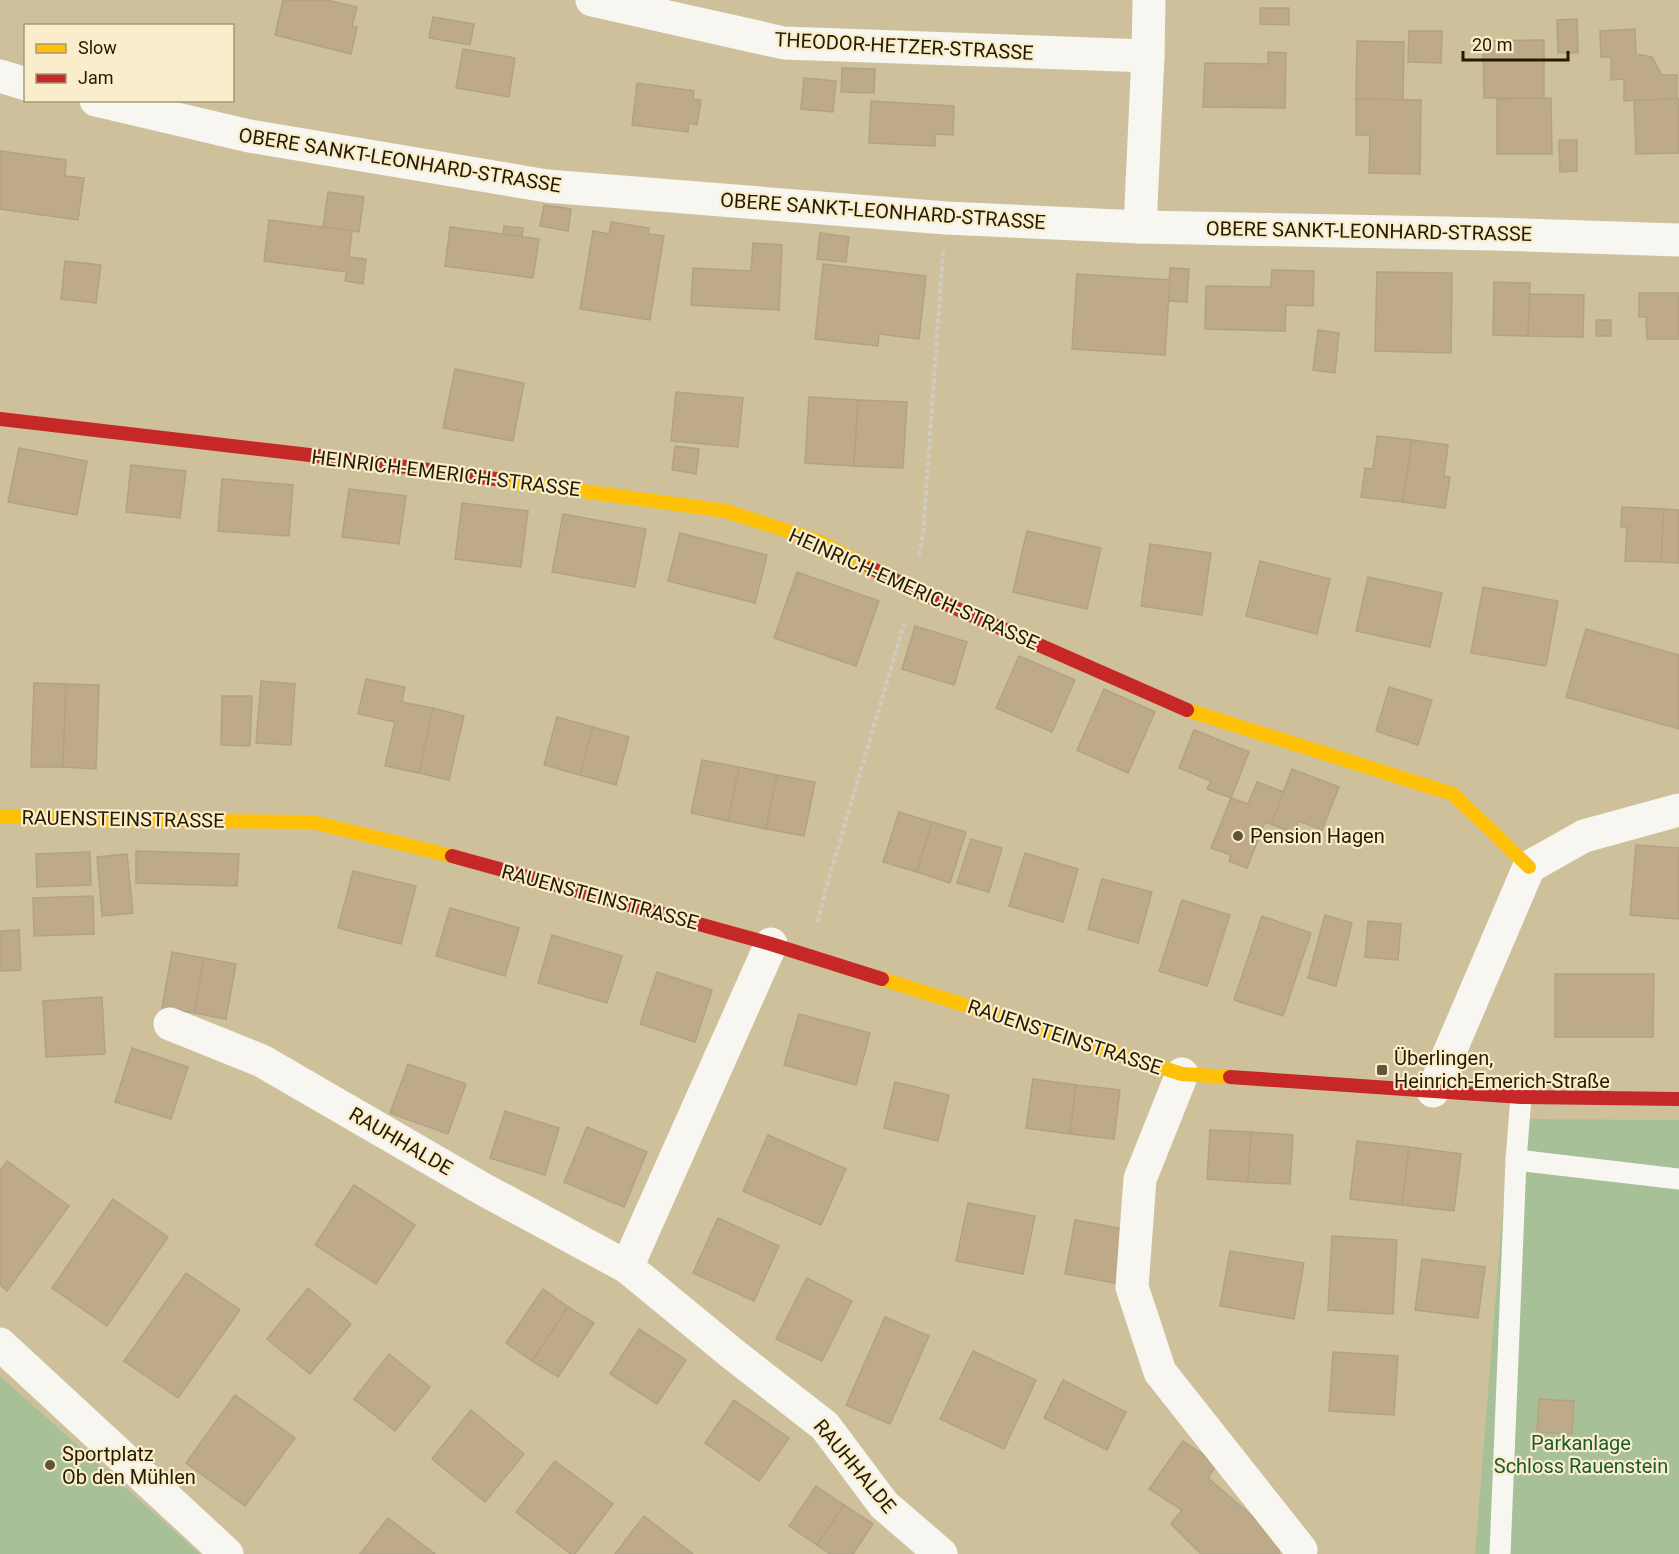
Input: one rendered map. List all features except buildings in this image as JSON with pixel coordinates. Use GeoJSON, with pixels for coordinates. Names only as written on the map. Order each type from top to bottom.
{"type":"FeatureCollection","features":[{"type":"Feature","properties":{"kind":"street","name":"THEODOR-HETZER-STRASSE"},"geometry":{"type":"LineString","coordinates":[[592,0],[784,43],[1148,56]]}},
{"type":"Feature","properties":{"kind":"street"},"geometry":{"type":"LineString","coordinates":[[1140,227],[1149,0]]}},
{"type":"Feature","properties":{"kind":"street"},"geometry":{"type":"LineString","coordinates":[[0,76],[24,83]]}},
{"type":"Feature","properties":{"kind":"street","name":"OBERE SANKT-LEONHARD-STRASSE"},"geometry":{"type":"LineString","coordinates":[[104,102],[249,136],[547,186],[946,218],[1140,227],[1679,240]]}},
{"type":"Feature","properties":{"kind":"street","name":"HEINRICH-EMERICH-STRASSE"},"geometry":{"type":"LineString","coordinates":[[0,419],[361,460],[726,511],[818,541],[914,590],[1181,708],[1453,794],[1529,867]]}},
{"type":"Feature","properties":{"kind":"street"},"geometry":{"type":"LineString","coordinates":[[1432,1091],[1529,867],[1584,836],[1679,810]]}},
{"type":"Feature","properties":{"kind":"street","name":"RAUENSTEINSTRASSE"},"geometry":{"type":"LineString","coordinates":[[0,816],[108,820],[312,822],[462,859],[771,944],[1182,1074],[1521,1097],[1679,1099]]}},
{"type":"Feature","properties":{"kind":"street"},"geometry":{"type":"LineString","coordinates":[[627,1267],[771,944]]}},
{"type":"Feature","properties":{"kind":"street","name":"RAUHHALDE"},"geometry":{"type":"LineString","coordinates":[[170,1024],[262,1061],[481,1188],[627,1267],[734,1355],[825,1425],[884,1505],[940,1554]]}},
{"type":"Feature","properties":{"kind":"street","name":"RAUENSTEINSTRASSE"},"geometry":{"type":"LineString","coordinates":[[1182,1074],[1140,1179],[1132,1287],[1160,1372],[1301,1550]]}},
{"type":"Feature","properties":{"kind":"street"},"geometry":{"type":"LineString","coordinates":[[0,1344],[226,1554]]}},
{"type":"Feature","properties":{"kind":"lane"},"geometry":{"type":"LineString","coordinates":[[1500,1554],[1516,1160],[1521,1097]]}},
{"type":"Feature","properties":{"kind":"lane"},"geometry":{"type":"LineString","coordinates":[[1516,1160],[1679,1179]]}},
{"type":"Feature","properties":{"kind":"path"},"geometry":{"type":"LineString","coordinates":[[922,534],[946,218]]}},
{"type":"Feature","properties":{"kind":"path"},"geometry":{"type":"LineString","coordinates":[[811,956],[826,888],[914,590]]}},
{"type":"Feature","properties":{"kind":"green space","name":"Parkanlage Schloss Rauenstein"},"geometry":{"type":"Polygon","coordinates":[[[1510,1119],[1679,1120],[1679,1554],[1475,1554],[1510,1119]]]}},
{"type":"Feature","properties":{"kind":"green space","name":"Sportplatz Ob den Mühlen"},"geometry":{"type":"Polygon","coordinates":[[[0,1376],[200,1554],[0,1554],[0,1376]]]}},
{"type":"Feature","properties":{"kind":"traffic: slow"},"geometry":{"type":"LineString","coordinates":[[503,480],[726,511],[818,541],[871,568]]}},
{"type":"Feature","properties":{"kind":"traffic: slow"},"geometry":{"type":"LineString","coordinates":[[1187,710],[1453,794],[1529,867]]}},
{"type":"Feature","properties":{"kind":"traffic: slow"},"geometry":{"type":"LineString","coordinates":[[0,816],[108,820],[312,822],[452,856]]}},
{"type":"Feature","properties":{"kind":"traffic: slow"},"geometry":{"type":"LineString","coordinates":[[882,979],[1182,1074],[1230,1077]]}},
{"type":"Feature","properties":{"kind":"traffic: jam"},"geometry":{"type":"LineString","coordinates":[[0,419],[503,480]]}},
{"type":"Feature","properties":{"kind":"traffic: jam"},"geometry":{"type":"LineString","coordinates":[[871,568],[914,590],[1187,710]]}},
{"type":"Feature","properties":{"kind":"traffic: jam"},"geometry":{"type":"LineString","coordinates":[[452,856],[771,944],[882,979]]}},
{"type":"Feature","properties":{"kind":"traffic: jam"},"geometry":{"type":"LineString","coordinates":[[1230,1077],[1521,1097],[1679,1099]]}},
{"type":"Feature","properties":{"kind":"place","name":"Pension Hagen"},"geometry":{"type":"Point","coordinates":[1238,836]}},
{"type":"Feature","properties":{"kind":"place","name":"Überlingen, Heinrich-Emerich-Straße"},"geometry":{"type":"Point","coordinates":[1382,1070]}},
{"type":"Feature","properties":{"kind":"place","name":"Sportplatz Ob den Mühlen"},"geometry":{"type":"Point","coordinates":[50,1465]}}]}
